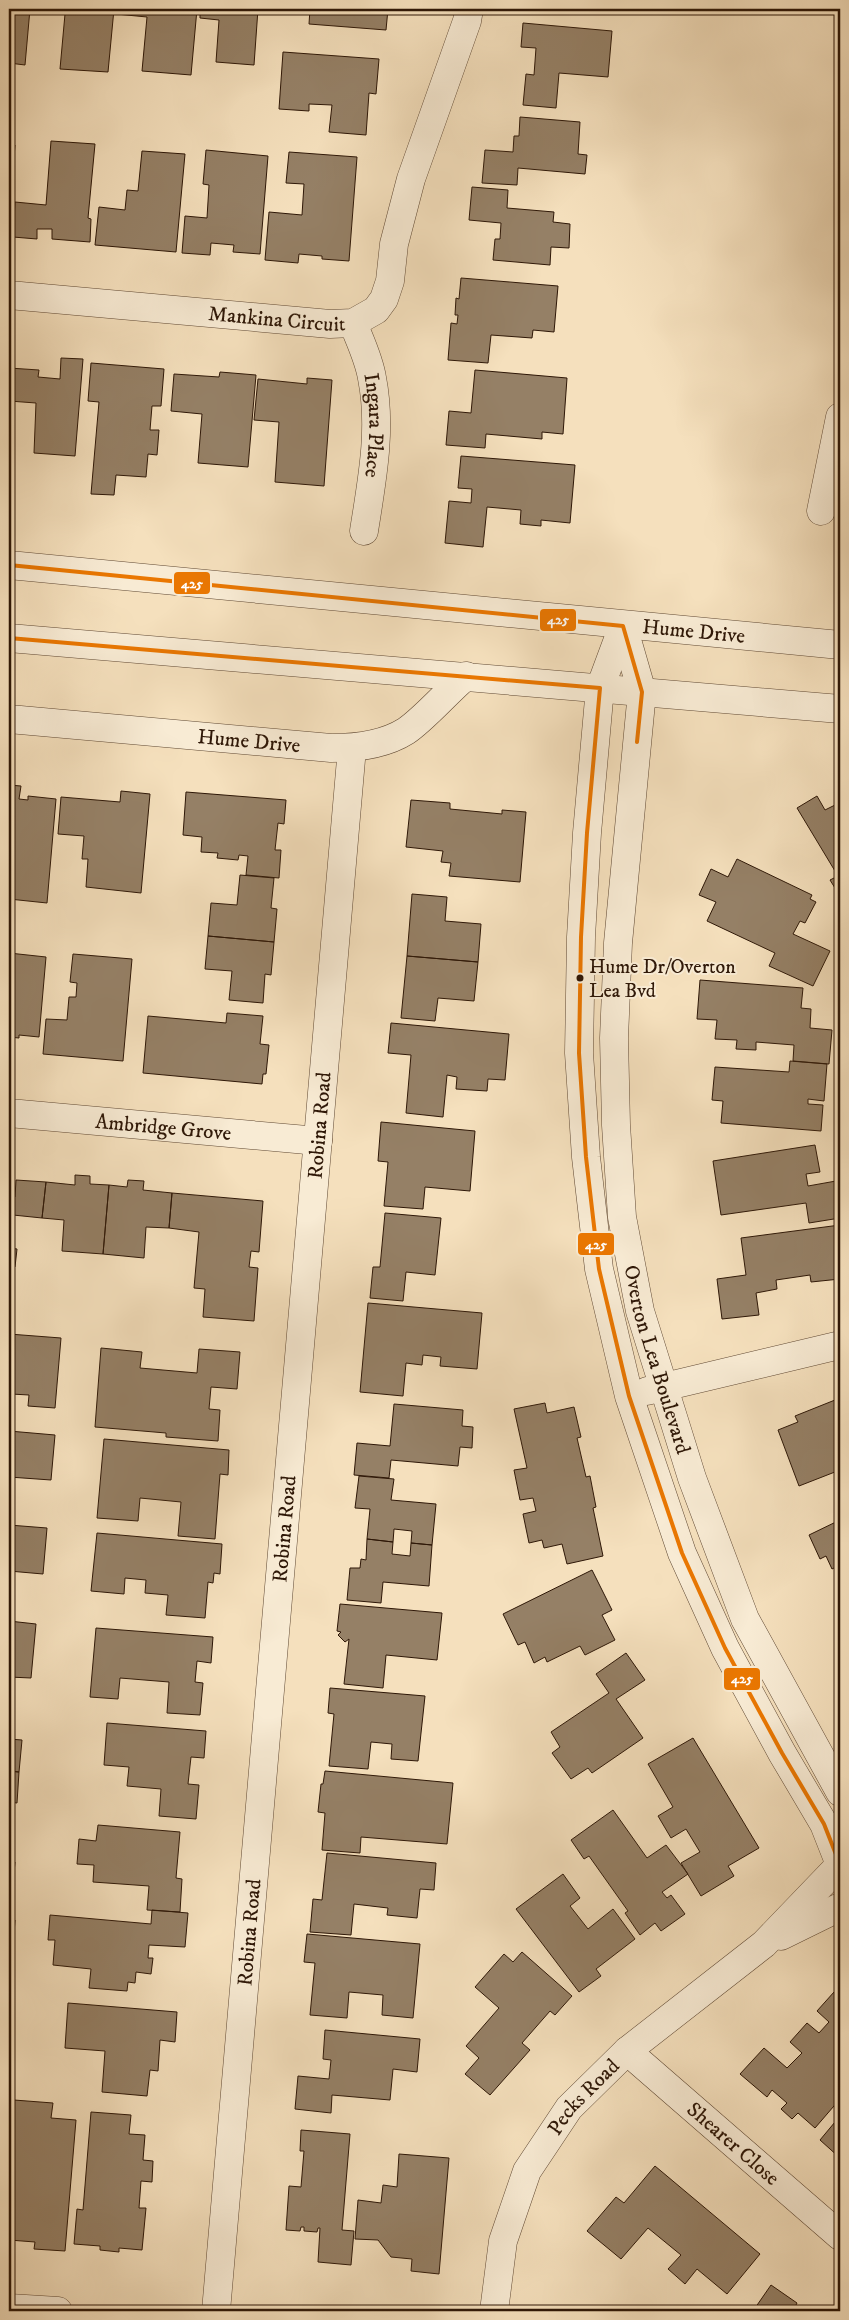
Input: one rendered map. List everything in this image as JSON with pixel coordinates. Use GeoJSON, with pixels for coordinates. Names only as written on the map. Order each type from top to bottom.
{"type":"FeatureCollection","features":[{"type":"Feature","properties":{"kind":"street","name":"Mankina Circuit"},"geometry":{"type":"LineString","coordinates":[[9,295],[312,323],[353,323],[376,310],[384,299],[390,281],[394,244],[411,179],[467,20],[469,9]]}},
{"type":"Feature","properties":{"kind":"street","name":"Ingara Place"},"geometry":{"type":"LineString","coordinates":[[353,323],[372,377],[376,411],[374,474],[364,531]]}},
{"type":"Feature","properties":{"kind":"street"},"geometry":{"type":"LineString","coordinates":[[821,512],[838,427]]}},
{"type":"Feature","properties":{"kind":"street","name":"Hume Drive"},"geometry":{"type":"LineString","coordinates":[[9,565],[623,626],[840,645]]}},
{"type":"Feature","properties":{"kind":"street","name":"Overton Lea Boulevard"},"geometry":{"type":"LineString","coordinates":[[623,626],[600,688],[582,927],[579,1053],[586,1157],[598,1269],[629,1396],[682,1553],[726,1651],[782,1753],[824,1824],[838,1866]]}},
{"type":"Feature","properties":{"kind":"street","name":"Overton Lea Boulevard"},"geometry":{"type":"LineString","coordinates":[[623,626],[642,692],[618,944],[614,1038],[616,1125],[622,1217],[640,1311],[692,1478],[745,1619],[840,1792]]}},
{"type":"Feature","properties":{"kind":"street"},"geometry":{"type":"LineString","coordinates":[[9,638],[840,709]]}},
{"type":"Feature","properties":{"kind":"street","name":"Hume Drive"},"geometry":{"type":"LineString","coordinates":[[9,719],[321,747],[352,748],[378,743],[406,731],[466,676]]}},
{"type":"Feature","properties":{"kind":"street","name":"Robina Road"},"geometry":{"type":"LineString","coordinates":[[216,2311],[352,748]]}},
{"type":"Feature","properties":{"kind":"street","name":"Ambridge Grove"},"geometry":{"type":"LineString","coordinates":[[9,1113],[318,1141]]}},
{"type":"Feature","properties":{"kind":"street"},"geometry":{"type":"LineString","coordinates":[[629,1396],[840,1345]]}},
{"type":"Feature","properties":{"kind":"street","name":"Pecks Road"},"geometry":{"type":"LineString","coordinates":[[494,2311],[504,2241],[527,2171],[569,2108],[627,2051],[764,1944],[838,1866]]}},
{"type":"Feature","properties":{"kind":"street","name":"Pecks Road"},"geometry":{"type":"LineString","coordinates":[[764,1944],[840,1907]]}},
{"type":"Feature","properties":{"kind":"street","name":"Shearer Close"},"geometry":{"type":"LineString","coordinates":[[627,2051],[840,2236]]}},
{"type":"Feature","properties":{"kind":"street"},"geometry":{"type":"LineString","coordinates":[[9,2308],[58,2311]]}},
{"type":"Feature","properties":{"kind":"building"},"geometry":{"type":"Polygon","coordinates":[[[9,9],[30,9],[25,65],[9,63],[9,9]]]}},
{"type":"Feature","properties":{"kind":"building"},"geometry":{"type":"Polygon","coordinates":[[[34,9],[114,9],[108,72],[60,69],[65,14],[33,11],[34,9]]]}},
{"type":"Feature","properties":{"kind":"building"},"geometry":{"type":"Polygon","coordinates":[[[117,9],[197,9],[191,75],[142,71],[147,17],[116,14],[117,9]]]}},
{"type":"Feature","properties":{"kind":"building"},"geometry":{"type":"Polygon","coordinates":[[[200,9],[258,9],[254,65],[216,62],[219,20],[200,18],[200,9]]]}},
{"type":"Feature","properties":{"kind":"building"},"geometry":{"type":"Polygon","coordinates":[[[310,9],[388,9],[386,30],[309,24],[310,9]]]}},
{"type":"Feature","properties":{"kind":"building"},"geometry":{"type":"Polygon","coordinates":[[[570,9],[604,9],[604,14],[570,11],[570,9]]]}},
{"type":"Feature","properties":{"kind":"building"},"geometry":{"type":"Polygon","coordinates":[[[523,23],[612,31],[608,77],[559,73],[556,108],[523,105],[526,74],[534,75],[536,48],[521,47],[523,23]]]}},
{"type":"Feature","properties":{"kind":"building"},"geometry":{"type":"Polygon","coordinates":[[[283,52],[379,59],[376,94],[369,93],[366,135],[329,132],[332,105],[309,104],[309,111],[279,109],[283,52]]]}},
{"type":"Feature","properties":{"kind":"building"},"geometry":{"type":"Polygon","coordinates":[[[520,117],[580,122],[578,154],[587,155],[585,174],[518,168],[517,185],[482,183],[485,150],[513,152],[514,136],[519,136],[520,117]]]}},
{"type":"Feature","properties":{"kind":"building"},"geometry":{"type":"Polygon","coordinates":[[[51,141],[95,144],[88,218],[91,219],[90,242],[52,239],[52,229],[37,229],[37,239],[13,237],[15,202],[46,205],[51,141]]]}},
{"type":"Feature","properties":{"kind":"building"},"geometry":{"type":"Polygon","coordinates":[[[9,145],[15,145],[9,219],[9,145]]]}},
{"type":"Feature","properties":{"kind":"building"},"geometry":{"type":"Polygon","coordinates":[[[206,150],[268,156],[260,254],[233,252],[234,245],[211,243],[210,255],[182,253],[185,216],[207,218],[209,185],[203,184],[206,150]]]}},
{"type":"Feature","properties":{"kind":"building"},"geometry":{"type":"Polygon","coordinates":[[[142,151],[185,154],[176,252],[95,245],[99,207],[125,210],[127,190],[138,191],[142,151]]]}},
{"type":"Feature","properties":{"kind":"building"},"geometry":{"type":"Polygon","coordinates":[[[289,152],[357,157],[349,261],[322,259],[322,256],[299,254],[298,263],[265,260],[269,212],[302,215],[304,184],[286,183],[289,152]]]}},
{"type":"Feature","properties":{"kind":"building"},"geometry":{"type":"Polygon","coordinates":[[[472,187],[508,190],[507,208],[554,212],[553,222],[570,224],[569,248],[551,247],[550,265],[493,260],[495,239],[500,239],[501,223],[469,220],[472,187]]]}},
{"type":"Feature","properties":{"kind":"building"},"geometry":{"type":"Polygon","coordinates":[[[461,278],[558,286],[554,332],[533,330],[532,338],[491,335],[488,363],[448,360],[451,323],[457,324],[458,315],[455,315],[456,298],[459,299],[461,278]]]}},
{"type":"Feature","properties":{"kind":"building"},"geometry":{"type":"Polygon","coordinates":[[[61,358],[83,359],[75,456],[34,453],[36,403],[9,401],[9,368],[39,370],[38,377],[60,379],[61,358]]]}},
{"type":"Feature","properties":{"kind":"building"},"geometry":{"type":"Polygon","coordinates":[[[91,363],[164,369],[161,406],[152,406],[150,430],[159,430],[157,455],[148,454],[146,477],[116,475],[114,495],[91,494],[99,402],[88,401],[91,363]]]}},
{"type":"Feature","properties":{"kind":"building"},"geometry":{"type":"Polygon","coordinates":[[[475,370],[567,378],[563,434],[542,432],[542,439],[486,434],[485,448],[446,445],[449,411],[471,413],[475,370]]]}},
{"type":"Feature","properties":{"kind":"building"},"geometry":{"type":"Polygon","coordinates":[[[220,372],[256,375],[248,467],[198,463],[202,414],[171,411],[174,374],[219,377],[220,372]]]}},
{"type":"Feature","properties":{"kind":"building"},"geometry":{"type":"Polygon","coordinates":[[[307,378],[332,380],[324,486],[275,482],[279,422],[254,420],[258,379],[307,384],[307,378]]]}},
{"type":"Feature","properties":{"kind":"building"},"geometry":{"type":"Polygon","coordinates":[[[461,456],[575,465],[570,523],[541,520],[541,526],[520,524],[521,510],[487,507],[483,547],[445,543],[449,501],[471,503],[472,489],[458,488],[461,456]]]}},
{"type":"Feature","properties":{"kind":"building"},"geometry":{"type":"Polygon","coordinates":[[[9,785],[21,786],[19,799],[28,800],[28,796],[56,799],[47,903],[9,899],[9,785]]]}},
{"type":"Feature","properties":{"kind":"building"},"geometry":{"type":"Polygon","coordinates":[[[121,791],[150,794],[141,893],[86,887],[88,859],[82,859],[84,836],[58,834],[61,797],[120,802],[121,791]]]}},
{"type":"Feature","properties":{"kind":"building"},"geometry":{"type":"Polygon","coordinates":[[[186,792],[286,800],[284,824],[278,823],[275,850],[281,850],[279,878],[246,875],[248,856],[239,855],[238,860],[217,858],[218,853],[201,852],[202,837],[183,835],[186,792]]]}},
{"type":"Feature","properties":{"kind":"building"},"geometry":{"type":"Polygon","coordinates":[[[817,796],[825,810],[839,803],[840,805],[840,896],[830,880],[838,876],[797,808],[817,796]]]}},
{"type":"Feature","properties":{"kind":"building"},"geometry":{"type":"Polygon","coordinates":[[[411,800],[450,803],[450,809],[502,814],[502,810],[526,812],[520,882],[449,876],[451,863],[441,862],[443,851],[406,847],[411,800]]]}},
{"type":"Feature","properties":{"kind":"building"},"geometry":{"type":"Polygon","coordinates":[[[737,859],[812,895],[810,899],[816,902],[805,923],[800,921],[793,934],[830,951],[813,986],[769,966],[775,953],[707,921],[716,902],[699,895],[711,869],[728,877],[737,859]]]}},
{"type":"Feature","properties":{"kind":"building"},"geometry":{"type":"Polygon","coordinates":[[[240,875],[274,878],[271,908],[277,909],[274,942],[208,936],[211,903],[237,905],[240,875]]]}},
{"type":"Feature","properties":{"kind":"building"},"geometry":{"type":"Polygon","coordinates":[[[412,894],[447,897],[445,921],[481,924],[478,962],[407,956],[412,894]]]}},
{"type":"Feature","properties":{"kind":"building"},"geometry":{"type":"Polygon","coordinates":[[[208,936],[274,942],[271,975],[265,974],[263,1003],[229,1000],[232,971],[205,969],[208,936]]]}},
{"type":"Feature","properties":{"kind":"building"},"geometry":{"type":"Polygon","coordinates":[[[9,953],[46,957],[39,1037],[19,1035],[19,1038],[9,1037],[9,953]]]}},
{"type":"Feature","properties":{"kind":"building"},"geometry":{"type":"Polygon","coordinates":[[[73,954],[132,959],[123,1061],[43,1054],[46,1019],[67,1020],[69,997],[76,997],[77,983],[70,982],[73,954]]]}},
{"type":"Feature","properties":{"kind":"building"},"geometry":{"type":"Polygon","coordinates":[[[407,956],[478,962],[474,1001],[438,998],[435,1021],[401,1018],[407,956]]]}},
{"type":"Feature","properties":{"kind":"building"},"geometry":{"type":"Polygon","coordinates":[[[700,980],[803,988],[801,1008],[811,1009],[810,1028],[832,1030],[829,1064],[793,1061],[794,1045],[756,1042],[756,1050],[736,1049],[737,1040],[715,1039],[717,1020],[697,1019],[700,980]]]}},
{"type":"Feature","properties":{"kind":"building"},"geometry":{"type":"Polygon","coordinates":[[[227,1013],[263,1016],[260,1044],[269,1045],[266,1074],[263,1074],[262,1084],[143,1073],[148,1016],[226,1023],[227,1013]]]}},
{"type":"Feature","properties":{"kind":"building"},"geometry":{"type":"Polygon","coordinates":[[[391,1023],[509,1034],[505,1080],[488,1079],[487,1091],[456,1089],[457,1077],[447,1075],[443,1117],[406,1113],[411,1055],[388,1053],[391,1023]]]}},
{"type":"Feature","properties":{"kind":"building"},"geometry":{"type":"Polygon","coordinates":[[[790,1061],[827,1064],[824,1101],[808,1099],[808,1104],[823,1105],[821,1131],[721,1123],[723,1101],[712,1100],[715,1067],[789,1072],[790,1061]]]}},
{"type":"Feature","properties":{"kind":"building"},"geometry":{"type":"Polygon","coordinates":[[[381,1122],[475,1131],[470,1191],[425,1187],[423,1209],[384,1206],[388,1162],[378,1161],[381,1122]]]}},
{"type":"Feature","properties":{"kind":"building"},"geometry":{"type":"Polygon","coordinates":[[[815,1145],[820,1172],[806,1174],[808,1186],[836,1181],[840,1218],[809,1223],[806,1203],[721,1215],[713,1161],[815,1145]]]}},
{"type":"Feature","properties":{"kind":"building"},"geometry":{"type":"Polygon","coordinates":[[[75,1175],[90,1176],[90,1184],[109,1185],[103,1254],[62,1251],[64,1220],[42,1218],[46,1182],[75,1185],[75,1175]]]}},
{"type":"Feature","properties":{"kind":"building"},"geometry":{"type":"Polygon","coordinates":[[[16,1180],[46,1182],[42,1218],[13,1215],[10,1248],[17,1249],[15,1267],[9,1267],[9,1196],[15,1197],[16,1180]]]}},
{"type":"Feature","properties":{"kind":"building"},"geometry":{"type":"Polygon","coordinates":[[[128,1180],[144,1181],[143,1190],[172,1193],[169,1228],[146,1227],[144,1258],[103,1254],[109,1185],[127,1187],[128,1180]]]}},
{"type":"Feature","properties":{"kind":"building"},"geometry":{"type":"Polygon","coordinates":[[[172,1193],[263,1201],[259,1252],[251,1251],[249,1267],[258,1268],[254,1321],[203,1317],[205,1289],[194,1288],[199,1232],[169,1228],[172,1193]]]}},
{"type":"Feature","properties":{"kind":"building"},"geometry":{"type":"Polygon","coordinates":[[[385,1213],[441,1218],[435,1275],[406,1272],[403,1301],[370,1298],[373,1267],[380,1267],[385,1213]]]}},
{"type":"Feature","properties":{"kind":"building"},"geometry":{"type":"Polygon","coordinates":[[[840,1225],[840,1279],[811,1282],[810,1275],[776,1280],[777,1289],[756,1293],[759,1315],[722,1319],[717,1279],[746,1275],[741,1238],[840,1225]]]}},
{"type":"Feature","properties":{"kind":"building"},"geometry":{"type":"Polygon","coordinates":[[[368,1303],[482,1313],[477,1369],[440,1366],[441,1357],[423,1355],[422,1365],[406,1363],[403,1396],[360,1392],[368,1303]]]}},
{"type":"Feature","properties":{"kind":"building"},"geometry":{"type":"Polygon","coordinates":[[[9,1334],[61,1338],[55,1408],[28,1406],[29,1395],[11,1394],[11,1400],[9,1399],[9,1334]]]}},
{"type":"Feature","properties":{"kind":"building"},"geometry":{"type":"Polygon","coordinates":[[[101,1348],[142,1352],[140,1368],[197,1373],[199,1349],[240,1352],[237,1389],[211,1387],[209,1409],[220,1410],[218,1441],[166,1437],[166,1433],[95,1427],[101,1348]]]}},
{"type":"Feature","properties":{"kind":"building"},"geometry":{"type":"Polygon","coordinates":[[[840,1398],[840,1470],[799,1486],[778,1430],[798,1422],[795,1416],[840,1398]]]}},
{"type":"Feature","properties":{"kind":"building"},"geometry":{"type":"Polygon","coordinates":[[[545,1403],[547,1413],[574,1407],[581,1437],[577,1438],[586,1477],[590,1476],[596,1507],[593,1508],[603,1556],[567,1564],[562,1544],[544,1548],[542,1540],[529,1543],[523,1514],[536,1511],[533,1498],[520,1500],[514,1470],[527,1468],[514,1409],[545,1403]]]}},
{"type":"Feature","properties":{"kind":"building"},"geometry":{"type":"Polygon","coordinates":[[[394,1404],[463,1410],[462,1426],[473,1427],[472,1448],[460,1447],[458,1466],[391,1460],[389,1478],[354,1475],[357,1443],[390,1446],[394,1404]]]}},
{"type":"Feature","properties":{"kind":"building"},"geometry":{"type":"Polygon","coordinates":[[[9,1431],[55,1435],[51,1480],[9,1477],[9,1431]]]}},
{"type":"Feature","properties":{"kind":"building"},"geometry":{"type":"Polygon","coordinates":[[[104,1439],[229,1450],[228,1475],[220,1474],[215,1539],[178,1536],[181,1502],[140,1498],[138,1521],[97,1518],[104,1439]]]}},
{"type":"Feature","properties":{"kind":"building"},"geometry":{"type":"Polygon","coordinates":[[[359,1476],[394,1479],[391,1500],[436,1504],[432,1545],[411,1543],[412,1531],[394,1529],[393,1542],[367,1539],[370,1509],[355,1508],[359,1476]]]}},
{"type":"Feature","properties":{"kind":"building"},"geometry":{"type":"Polygon","coordinates":[[[840,1520],[840,1565],[832,1569],[826,1556],[820,1559],[809,1535],[840,1520]]]}},
{"type":"Feature","properties":{"kind":"building"},"geometry":{"type":"Polygon","coordinates":[[[9,1525],[47,1528],[43,1574],[9,1571],[9,1525]]]}},
{"type":"Feature","properties":{"kind":"building"},"geometry":{"type":"Polygon","coordinates":[[[97,1533],[222,1544],[220,1574],[214,1573],[213,1583],[208,1582],[205,1618],[166,1615],[168,1595],[145,1593],[146,1580],[125,1578],[124,1594],[91,1591],[97,1533]]]}},
{"type":"Feature","properties":{"kind":"building"},"geometry":{"type":"Polygon","coordinates":[[[367,1539],[393,1542],[392,1554],[410,1556],[411,1543],[432,1545],[429,1586],[383,1582],[381,1603],[347,1600],[350,1568],[360,1568],[361,1559],[366,1560],[367,1539]]]}},
{"type":"Feature","properties":{"kind":"building"},"geometry":{"type":"Polygon","coordinates":[[[592,1570],[612,1610],[602,1615],[615,1640],[585,1655],[580,1646],[547,1662],[545,1657],[534,1663],[525,1642],[518,1645],[503,1614],[592,1570]]]}},
{"type":"Feature","properties":{"kind":"building"},"geometry":{"type":"Polygon","coordinates":[[[340,1604],[442,1613],[437,1660],[386,1655],[383,1688],[344,1684],[349,1639],[345,1642],[338,1635],[341,1632],[337,1631],[340,1604]]]}},
{"type":"Feature","properties":{"kind":"building"},"geometry":{"type":"Polygon","coordinates":[[[9,1621],[36,1624],[31,1678],[9,1677],[9,1621]]]}},
{"type":"Feature","properties":{"kind":"building"},"geometry":{"type":"Polygon","coordinates":[[[96,1628],[213,1637],[211,1663],[197,1661],[195,1682],[203,1683],[200,1715],[167,1713],[169,1682],[120,1678],[118,1699],[90,1697],[96,1628]]]}},
{"type":"Feature","properties":{"kind":"building"},"geometry":{"type":"Polygon","coordinates":[[[626,1653],[645,1680],[616,1699],[643,1738],[592,1773],[588,1768],[571,1779],[552,1753],[560,1747],[551,1732],[609,1693],[596,1674],[626,1653]]]}},
{"type":"Feature","properties":{"kind":"building"},"geometry":{"type":"Polygon","coordinates":[[[330,1688],[425,1696],[418,1761],[391,1759],[392,1744],[371,1742],[368,1769],[329,1766],[334,1714],[328,1713],[330,1688]]]}},
{"type":"Feature","properties":{"kind":"building"},"geometry":{"type":"Polygon","coordinates":[[[107,1723],[206,1731],[204,1758],[191,1757],[188,1784],[199,1785],[196,1819],[159,1816],[161,1789],[127,1786],[129,1767],[104,1765],[107,1723]]]}},
{"type":"Feature","properties":{"kind":"building"},"geometry":{"type":"Polygon","coordinates":[[[693,1738],[759,1848],[728,1866],[734,1876],[701,1896],[681,1863],[700,1852],[686,1829],[671,1838],[658,1816],[673,1807],[648,1764],[693,1738]]]}},
{"type":"Feature","properties":{"kind":"building"},"geometry":{"type":"Polygon","coordinates":[[[9,1739],[22,1740],[19,1772],[9,1771],[9,1739]]]}},
{"type":"Feature","properties":{"kind":"building"},"geometry":{"type":"Polygon","coordinates":[[[9,1771],[19,1772],[17,1803],[9,1802],[9,1771]]]}},
{"type":"Feature","properties":{"kind":"building"},"geometry":{"type":"Polygon","coordinates":[[[325,1771],[453,1783],[447,1844],[361,1837],[360,1853],[322,1850],[325,1813],[318,1812],[321,1784],[323,1784],[325,1771]]]}},
{"type":"Feature","properties":{"kind":"building"},"geometry":{"type":"Polygon","coordinates":[[[613,1810],[647,1858],[666,1845],[688,1874],[662,1892],[667,1898],[671,1895],[685,1914],[661,1931],[655,1923],[640,1935],[625,1913],[628,1911],[589,1856],[584,1859],[571,1840],[613,1810]]]}},
{"type":"Feature","properties":{"kind":"building"},"geometry":{"type":"Polygon","coordinates":[[[98,1825],[180,1832],[176,1878],[182,1879],[180,1912],[147,1910],[149,1886],[93,1882],[94,1865],[77,1864],[79,1839],[96,1841],[98,1825]]]}},
{"type":"Feature","properties":{"kind":"building"},"geometry":{"type":"Polygon","coordinates":[[[327,1853],[436,1863],[434,1890],[420,1889],[417,1918],[387,1915],[388,1908],[354,1904],[351,1935],[310,1932],[313,1899],[322,1900],[327,1853]]]}},
{"type":"Feature","properties":{"kind":"building"},"geometry":{"type":"Polygon","coordinates":[[[9,1862],[15,1862],[11,1906],[9,1905],[9,1862]]]}},
{"type":"Feature","properties":{"kind":"building"},"geometry":{"type":"Polygon","coordinates":[[[563,1874],[580,1898],[570,1906],[588,1929],[613,1909],[635,1939],[596,1969],[601,1976],[579,1992],[516,1909],[563,1874]]]}},
{"type":"Feature","properties":{"kind":"building"},"geometry":{"type":"Polygon","coordinates":[[[152,1910],[188,1913],[185,1947],[149,1945],[148,1958],[153,1958],[151,1974],[136,1972],[135,1983],[128,1982],[127,1991],[89,1988],[91,1969],[53,1965],[55,1940],[48,1940],[50,1915],[151,1924],[152,1910]]]}},
{"type":"Feature","properties":{"kind":"building"},"geometry":{"type":"Polygon","coordinates":[[[9,1919],[15,1920],[11,1975],[9,1974],[9,1919]]]}},
{"type":"Feature","properties":{"kind":"building"},"geometry":{"type":"Polygon","coordinates":[[[307,1934],[420,1944],[413,2018],[382,2015],[383,1995],[349,1992],[347,2018],[310,2015],[315,1963],[304,1962],[307,1934]]]}},
{"type":"Feature","properties":{"kind":"building"},"geometry":{"type":"Polygon","coordinates":[[[522,1952],[572,1996],[555,2015],[550,2011],[522,2043],[530,2050],[490,2095],[465,2074],[479,2058],[466,2046],[499,2008],[475,1987],[504,1954],[513,1962],[522,1952]]]}},
{"type":"Feature","properties":{"kind":"building"},"geometry":{"type":"Polygon","coordinates":[[[834,1992],[840,1998],[840,2099],[815,2128],[798,2113],[792,2119],[781,2109],[787,2103],[772,2090],[767,2097],[740,2074],[764,2048],[787,2068],[802,2053],[790,2042],[807,2023],[819,2033],[829,2022],[817,2011],[834,1992]]]}},
{"type":"Feature","properties":{"kind":"building"},"geometry":{"type":"Polygon","coordinates":[[[68,2003],[177,2012],[175,2042],[160,2040],[158,2071],[150,2070],[147,2096],[102,2092],[105,2051],[65,2048],[68,2003]]]}},
{"type":"Feature","properties":{"kind":"building"},"geometry":{"type":"Polygon","coordinates":[[[325,2030],[420,2039],[417,2072],[393,2069],[390,2100],[332,2095],[331,2113],[295,2109],[298,2076],[329,2079],[331,2060],[323,2059],[325,2030]]]}},
{"type":"Feature","properties":{"kind":"building"},"geometry":{"type":"Polygon","coordinates":[[[14,2100],[53,2103],[51,2118],[76,2120],[65,2251],[34,2249],[35,2242],[9,2240],[9,2154],[14,2100]]]}},
{"type":"Feature","properties":{"kind":"building"},"geometry":{"type":"Polygon","coordinates":[[[91,2112],[131,2115],[129,2134],[145,2135],[143,2160],[153,2161],[152,2182],[141,2181],[139,2208],[146,2208],[142,2250],[119,2248],[119,2252],[100,2250],[100,2246],[74,2244],[77,2209],[83,2210],[91,2112]]]}},
{"type":"Feature","properties":{"kind":"building"},"geometry":{"type":"Polygon","coordinates":[[[840,2116],[840,2158],[820,2140],[840,2116]]]}},
{"type":"Feature","properties":{"kind":"building"},"geometry":{"type":"Polygon","coordinates":[[[301,2130],[350,2134],[342,2230],[354,2231],[351,2265],[318,2262],[320,2228],[318,2228],[317,2232],[304,2231],[304,2227],[301,2227],[300,2231],[286,2230],[289,2186],[301,2187],[304,2151],[300,2151],[301,2130]]]}},
{"type":"Feature","properties":{"kind":"building"},"geometry":{"type":"Polygon","coordinates":[[[399,2154],[449,2158],[439,2274],[411,2271],[412,2259],[391,2257],[378,2240],[355,2239],[358,2200],[381,2203],[383,2185],[397,2187],[399,2154]]]}},
{"type":"Feature","properties":{"kind":"building"},"geometry":{"type":"Polygon","coordinates":[[[655,2166],[760,2254],[727,2294],[697,2269],[685,2284],[668,2269],[681,2255],[648,2228],[621,2259],[587,2231],[616,2197],[624,2203],[655,2166]]]}},
{"type":"Feature","properties":{"kind":"building"},"geometry":{"type":"Polygon","coordinates":[[[771,2285],[797,2303],[795,2307],[801,2311],[753,2311],[771,2285]]]}},
{"type":"Feature","properties":{"kind":"transit line","name":"425"},"geometry":{"type":"LineString","coordinates":[[9,565],[623,626],[642,692],[637,742]]}},
{"type":"Feature","properties":{"kind":"transit line","name":"425"},"geometry":{"type":"LineString","coordinates":[[9,638],[600,688],[587,833],[581,937],[579,1053],[586,1157],[599,1269],[629,1396],[682,1553],[725,1648],[782,1753],[824,1824],[837,1857],[836,1869],[840,1884]]}},
{"type":"Feature","properties":{"kind":"place","name":"Hume Dr/Overton Lea Bvd"},"geometry":{"type":"Point","coordinates":[580,978]}}]}
